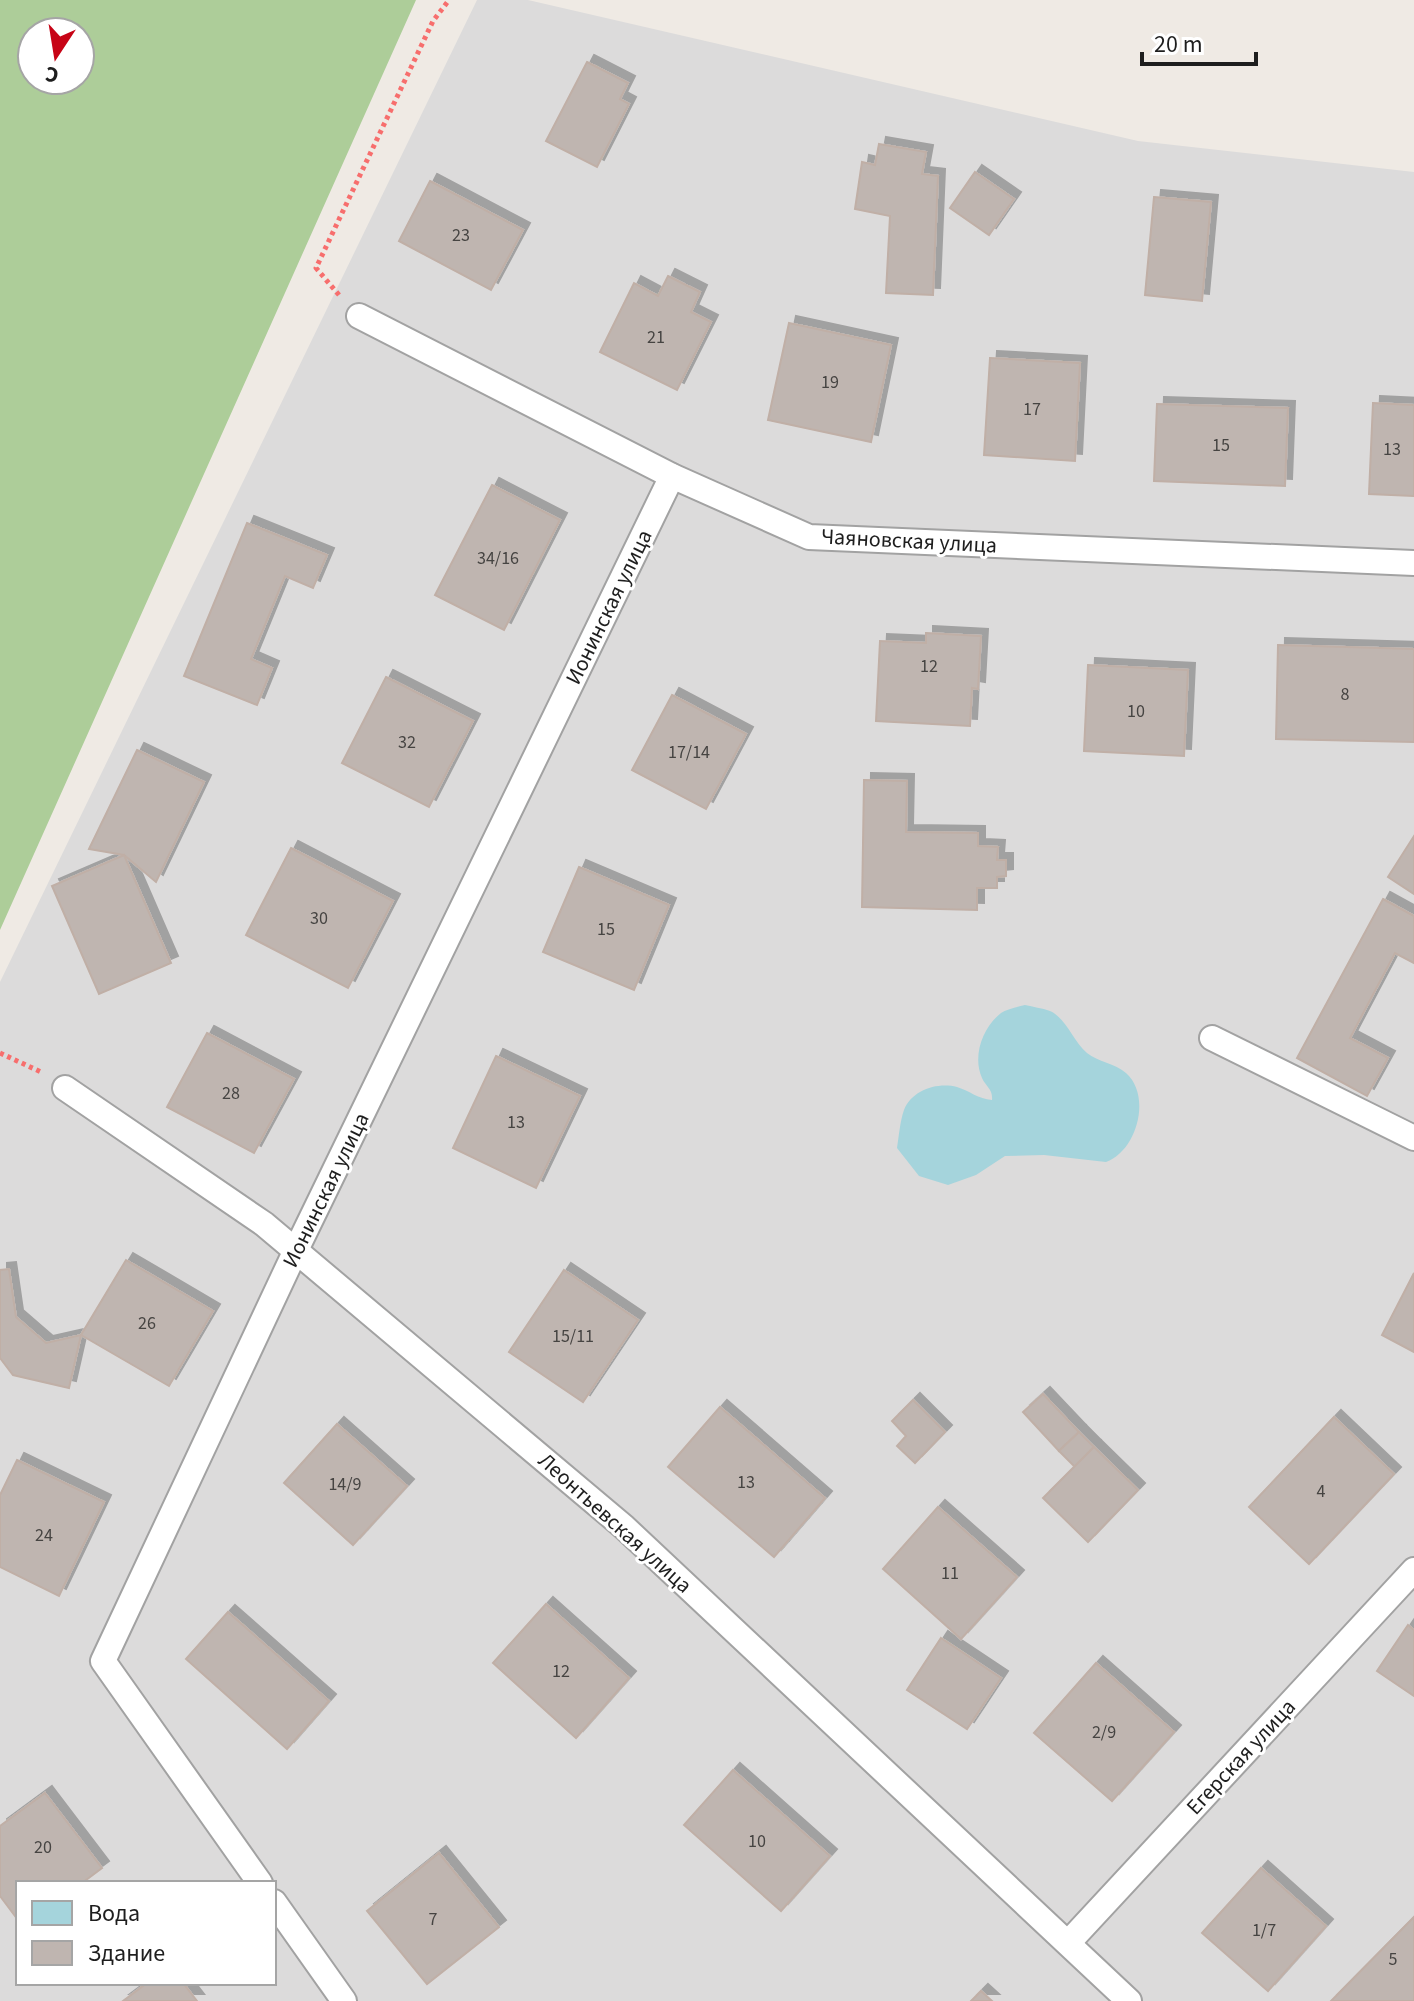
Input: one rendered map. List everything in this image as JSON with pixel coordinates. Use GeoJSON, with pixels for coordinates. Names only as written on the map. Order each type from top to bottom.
{"type":"FeatureCollection","features":[{"type":"Feature","properties":{"kind":"lane","name":"Чаяновская улица"},"geometry":{"type":"LineString","coordinates":[[359,316],[672,476],[809,537],[1414,563]]}},
{"type":"Feature","properties":{"kind":"lane","name":"Ионинская улица"},"geometry":{"type":"LineString","coordinates":[[259,1881],[103,1661],[296,1250],[672,476]]}},
{"type":"Feature","properties":{"kind":"lane"},"geometry":{"type":"LineString","coordinates":[[1212,1038],[1414,1138]]}},
{"type":"Feature","properties":{"kind":"lane","name":"Леонтьевская улица"},"geometry":{"type":"LineString","coordinates":[[65,1088],[264,1224],[624,1527],[1129,2001]]}},
{"type":"Feature","properties":{"kind":"lane","name":"Егерская улица"},"geometry":{"type":"LineString","coordinates":[[1068,1943],[1414,1570]]}},
{"type":"Feature","properties":{"kind":"lane"},"geometry":{"type":"LineString","coordinates":[[276,1905],[344,2001]]}},
{"type":"Feature","properties":{"kind":"path"},"geometry":{"type":"LineString","coordinates":[[359,316],[316,268],[433,21],[449,0]]}},
{"type":"Feature","properties":{"kind":"path"},"geometry":{"type":"LineString","coordinates":[[0,1053],[32,1066],[65,1088]]}},
{"type":"Feature","properties":{"kind":"shaded area"},"geometry":{"type":"Polygon","coordinates":[[[477,0],[528,0],[1138,141],[1414,172],[1414,2001],[0,2001],[0,982],[477,0]]]}},
{"type":"Feature","properties":{"kind":"green space"},"geometry":{"type":"Polygon","coordinates":[[[0,0],[416,0],[0,930],[0,0]]]}},
{"type":"Feature","properties":{"kind":"water"},"geometry":{"type":"Polygon","coordinates":[[[1025,1005],[1056,1014],[1087,1053],[1122,1070],[1134,1083],[1139,1108],[1133,1135],[1126,1147],[1106,1162],[1044,1155],[1005,1156],[976,1175],[948,1185],[919,1176],[897,1148],[908,1103],[926,1089],[941,1086],[957,1087],[992,1100],[979,1069],[981,1042],[989,1026],[1001,1013],[1025,1005]]]}},
{"type":"Feature","properties":{"kind":"building"},"geometry":{"type":"Polygon","coordinates":[[[587,62],[628,83],[620,99],[629,104],[597,167],[546,141],[587,62]]]}},
{"type":"Feature","properties":{"kind":"building"},"geometry":{"type":"Polygon","coordinates":[[[879,144],[926,152],[922,174],[938,176],[933,295],[886,293],[890,216],[855,209],[862,162],[875,165],[879,144]]]}},
{"type":"Feature","properties":{"kind":"building"},"geometry":{"type":"Polygon","coordinates":[[[975,172],[1014,199],[989,235],[950,208],[975,172]]]}},
{"type":"Feature","properties":{"kind":"building"},"geometry":{"type":"Polygon","coordinates":[[[430,181],[523,230],[491,290],[399,241],[430,181]]]}},
{"type":"Feature","properties":{"kind":"building"},"geometry":{"type":"Polygon","coordinates":[[[1154,197],[1211,202],[1202,301],[1145,295],[1154,197]]]}},
{"type":"Feature","properties":{"kind":"building"},"geometry":{"type":"Polygon","coordinates":[[[668,276],[700,292],[691,312],[711,322],[677,390],[600,352],[634,283],[658,296],[668,276]]]}},
{"type":"Feature","properties":{"kind":"building"},"geometry":{"type":"Polygon","coordinates":[[[789,323],[891,345],[871,442],[768,420],[789,323]]]}},
{"type":"Feature","properties":{"kind":"building"},"geometry":{"type":"Polygon","coordinates":[[[990,358],[1080,363],[1075,461],[984,455],[990,358]]]}},
{"type":"Feature","properties":{"kind":"building"},"geometry":{"type":"Polygon","coordinates":[[[1373,403],[1414,405],[1414,496],[1369,494],[1373,403]]]}},
{"type":"Feature","properties":{"kind":"building"},"geometry":{"type":"Polygon","coordinates":[[[1157,404],[1288,408],[1285,486],[1154,481],[1157,404]]]}},
{"type":"Feature","properties":{"kind":"building"},"geometry":{"type":"Polygon","coordinates":[[[492,485],[560,520],[504,630],[435,595],[492,485]]]}},
{"type":"Feature","properties":{"kind":"building"},"geometry":{"type":"Polygon","coordinates":[[[247,523],[327,555],[313,588],[285,576],[251,659],[272,668],[257,705],[184,676],[247,523]]]}},
{"type":"Feature","properties":{"kind":"building"},"geometry":{"type":"Polygon","coordinates":[[[926,633],[981,636],[978,689],[972,688],[970,726],[876,721],[880,641],[926,643],[926,633]]]}},
{"type":"Feature","properties":{"kind":"building"},"geometry":{"type":"Polygon","coordinates":[[[1278,645],[1414,649],[1414,742],[1276,739],[1278,645]]]}},
{"type":"Feature","properties":{"kind":"building"},"geometry":{"type":"Polygon","coordinates":[[[1088,665],[1188,670],[1184,756],[1084,751],[1088,665]]]}},
{"type":"Feature","properties":{"kind":"building"},"geometry":{"type":"Polygon","coordinates":[[[386,677],[473,721],[429,807],[342,763],[386,677]]]}},
{"type":"Feature","properties":{"kind":"building"},"geometry":{"type":"Polygon","coordinates":[[[672,695],[746,734],[706,809],[632,770],[672,695]]]}},
{"type":"Feature","properties":{"kind":"building"},"geometry":{"type":"Polygon","coordinates":[[[137,750],[204,782],[156,882],[124,855],[89,849],[137,750]]]}},
{"type":"Feature","properties":{"kind":"building"},"geometry":{"type":"Polygon","coordinates":[[[864,780],[907,781],[906,832],[978,833],[978,846],[998,847],[997,860],[1006,860],[1006,876],[997,877],[997,888],[977,888],[977,910],[862,907],[864,780]]]}},
{"type":"Feature","properties":{"kind":"building"},"geometry":{"type":"Polygon","coordinates":[[[1414,836],[1414,894],[1388,877],[1414,836]]]}},
{"type":"Feature","properties":{"kind":"building"},"geometry":{"type":"Polygon","coordinates":[[[291,848],[393,901],[348,988],[246,935],[291,848]]]}},
{"type":"Feature","properties":{"kind":"building"},"geometry":{"type":"Polygon","coordinates":[[[124,855],[171,963],[99,994],[52,886],[124,855]]]}},
{"type":"Feature","properties":{"kind":"building"},"geometry":{"type":"Polygon","coordinates":[[[579,867],[669,905],[634,990],[543,952],[579,867]]]}},
{"type":"Feature","properties":{"kind":"building"},"geometry":{"type":"Polygon","coordinates":[[[1383,899],[1414,916],[1414,963],[1395,953],[1350,1038],[1388,1058],[1367,1096],[1297,1058],[1383,899]]]}},
{"type":"Feature","properties":{"kind":"building"},"geometry":{"type":"Polygon","coordinates":[[[207,1033],[294,1079],[254,1153],[167,1107],[207,1033]]]}},
{"type":"Feature","properties":{"kind":"building"},"geometry":{"type":"Polygon","coordinates":[[[496,1056],[580,1096],[536,1188],[453,1148],[496,1056]]]}},
{"type":"Feature","properties":{"kind":"building"},"geometry":{"type":"Polygon","coordinates":[[[126,1260],[213,1311],[169,1386],[81,1335],[126,1260]]]}},
{"type":"Feature","properties":{"kind":"building"},"geometry":{"type":"Polygon","coordinates":[[[9,1269],[16,1317],[46,1343],[81,1335],[69,1388],[13,1375],[0,1358],[0,1270],[9,1269]]]}},
{"type":"Feature","properties":{"kind":"building"},"geometry":{"type":"Polygon","coordinates":[[[564,1270],[638,1320],[583,1402],[509,1352],[564,1270]]]}},
{"type":"Feature","properties":{"kind":"building"},"geometry":{"type":"Polygon","coordinates":[[[1414,1273],[1414,1352],[1382,1335],[1414,1273]]]}},
{"type":"Feature","properties":{"kind":"building"},"geometry":{"type":"Polygon","coordinates":[[[1043,1394],[1079,1432],[1059,1451],[1023,1412],[1043,1394]]]}},
{"type":"Feature","properties":{"kind":"building"},"geometry":{"type":"Polygon","coordinates":[[[913,1400],[945,1432],[915,1463],[897,1446],[906,1436],[892,1421],[913,1400]]]}},
{"type":"Feature","properties":{"kind":"building"},"geometry":{"type":"Polygon","coordinates":[[[720,1407],[825,1498],[774,1557],[668,1467],[720,1407]]]}},
{"type":"Feature","properties":{"kind":"building"},"geometry":{"type":"Polygon","coordinates":[[[1334,1417],[1394,1474],[1309,1564],[1249,1507],[1334,1417]]]}},
{"type":"Feature","properties":{"kind":"building"},"geometry":{"type":"Polygon","coordinates":[[[337,1424],[407,1486],[353,1545],[284,1483],[337,1424]]]}},
{"type":"Feature","properties":{"kind":"building"},"geometry":{"type":"Polygon","coordinates":[[[1079,1432],[1094,1447],[1075,1467],[1059,1451],[1079,1432]]]}},
{"type":"Feature","properties":{"kind":"building"},"geometry":{"type":"Polygon","coordinates":[[[1094,1447],[1138,1490],[1088,1542],[1043,1498],[1094,1447]]]}},
{"type":"Feature","properties":{"kind":"building"},"geometry":{"type":"Polygon","coordinates":[[[17,1460],[104,1502],[59,1596],[0,1567],[0,1495],[17,1460]]]}},
{"type":"Feature","properties":{"kind":"building"},"geometry":{"type":"Polygon","coordinates":[[[938,1507],[1017,1577],[961,1639],[883,1569],[938,1507]]]}},
{"type":"Feature","properties":{"kind":"building"},"geometry":{"type":"Polygon","coordinates":[[[546,1604],[629,1678],[576,1738],[493,1663],[546,1604]]]}},
{"type":"Feature","properties":{"kind":"building"},"geometry":{"type":"Polygon","coordinates":[[[228,1612],[329,1701],[287,1749],[186,1659],[228,1612]]]}},
{"type":"Feature","properties":{"kind":"building"},"geometry":{"type":"Polygon","coordinates":[[[1408,1625],[1414,1630],[1414,1696],[1377,1671],[1408,1625]]]}},
{"type":"Feature","properties":{"kind":"building"},"geometry":{"type":"Polygon","coordinates":[[[941,1638],[1001,1678],[967,1729],[907,1690],[941,1638]]]}},
{"type":"Feature","properties":{"kind":"building"},"geometry":{"type":"Polygon","coordinates":[[[1096,1663],[1174,1732],[1112,1801],[1034,1733],[1096,1663]]]}},
{"type":"Feature","properties":{"kind":"building"},"geometry":{"type":"Polygon","coordinates":[[[733,1770],[830,1856],[781,1911],[684,1825],[733,1770]]]}},
{"type":"Feature","properties":{"kind":"building"},"geometry":{"type":"Polygon","coordinates":[[[45,1793],[102,1868],[85,1881],[16,1881],[16,1917],[0,1896],[0,1826],[45,1793]]]}},
{"type":"Feature","properties":{"kind":"building"},"geometry":{"type":"Polygon","coordinates":[[[439,1853],[499,1927],[427,1984],[367,1911],[439,1853]]]}},
{"type":"Feature","properties":{"kind":"building"},"geometry":{"type":"Polygon","coordinates":[[[1261,1868],[1326,1926],[1268,1991],[1202,1933],[1261,1868]]]}},
{"type":"Feature","properties":{"kind":"building"},"geometry":{"type":"Polygon","coordinates":[[[1414,1917],[1414,2001],[1331,2001],[1414,1917]]]}},
{"type":"Feature","properties":{"kind":"building"},"geometry":{"type":"Polygon","coordinates":[[[144,1985],[185,1985],[197,2001],[123,2001],[144,1985]]]}},
{"type":"Feature","properties":{"kind":"building"},"geometry":{"type":"Polygon","coordinates":[[[981,1991],[992,2001],[971,2001],[981,1991]]]}}]}
